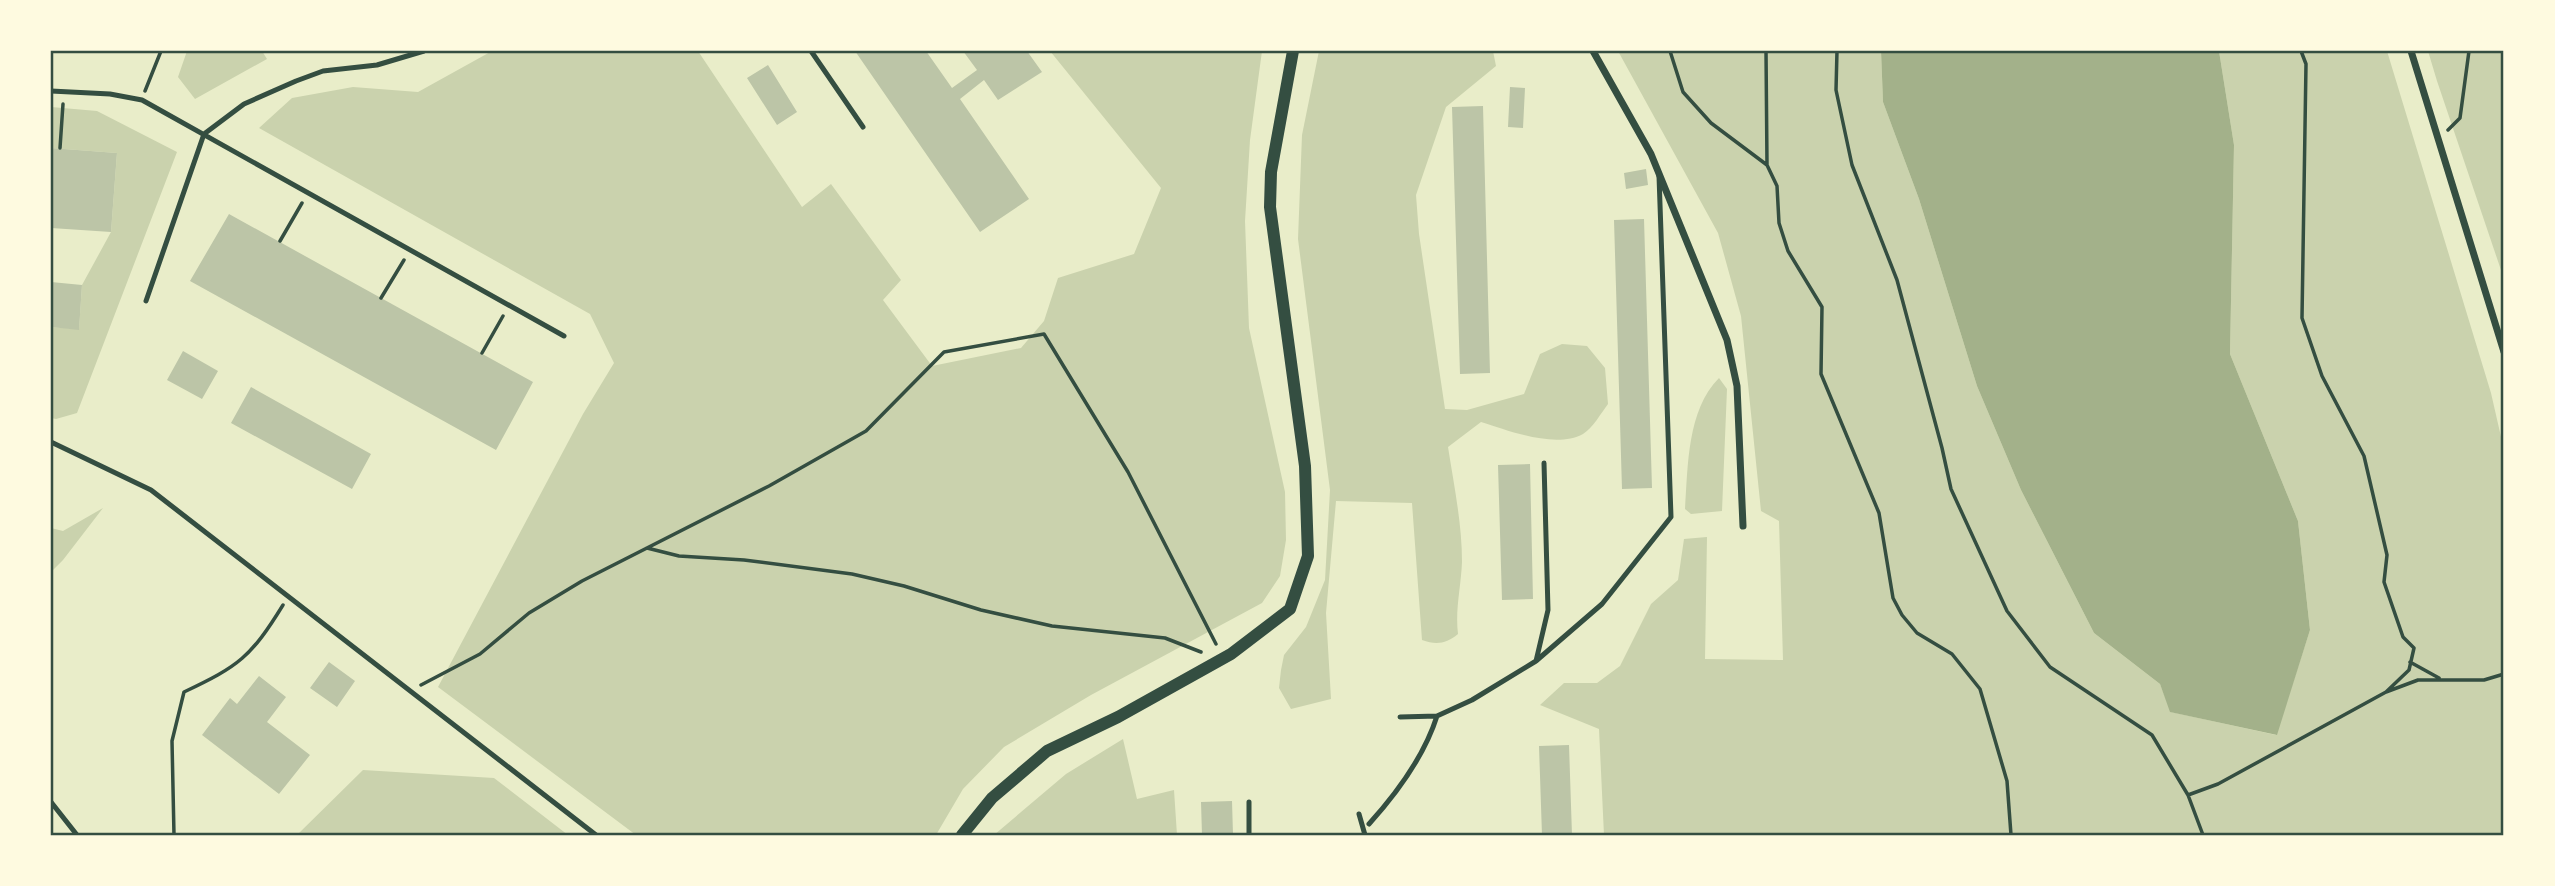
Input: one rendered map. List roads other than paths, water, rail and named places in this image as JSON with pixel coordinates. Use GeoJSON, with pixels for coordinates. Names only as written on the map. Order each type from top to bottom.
{"type":"FeatureCollection","features":[{"type":"Feature","properties":{"kind":"street"},"geometry":{"type":"LineString","coordinates":[[962,835],[992,798],[1047,751],[1118,717],[1224,658],[1290,609],[1308,555],[1305,466],[1270,207],[1271,172],[1293,51]]}},
{"type":"Feature","properties":{"kind":"street"},"geometry":{"type":"LineString","coordinates":[[1593,51],[1651,154],[1714,302],[1727,340],[1737,386],[1743,526]]}},
{"type":"Feature","properties":{"kind":"street"},"geometry":{"type":"LineString","coordinates":[[2411,51],[2504,352]]}},
{"type":"Feature","properties":{"kind":"lane"},"geometry":{"type":"LineString","coordinates":[[146,301],[204,134],[244,104],[296,81],[323,71],[377,65],[425,51]]}},
{"type":"Feature","properties":{"kind":"lane"},"geometry":{"type":"LineString","coordinates":[[811,51],[863,127]]}},
{"type":"Feature","properties":{"kind":"lane"},"geometry":{"type":"LineString","coordinates":[[51,91],[110,94],[142,100],[564,336]]}},
{"type":"Feature","properties":{"kind":"lane"},"geometry":{"type":"LineString","coordinates":[[1400,717],[1437,716],[1472,700],[1536,661],[1602,604],[1671,517],[1658,173]]}},
{"type":"Feature","properties":{"kind":"lane"},"geometry":{"type":"LineString","coordinates":[[51,442],[151,490],[596,835]]}},
{"type":"Feature","properties":{"kind":"lane"},"geometry":{"type":"LineString","coordinates":[[1536,661],[1549,610],[1544,463]]}},
{"type":"Feature","properties":{"kind":"lane"},"geometry":{"type":"LineString","coordinates":[[1369,824],[1392,799],[1412,768],[1431,734],[1437,716]]}},
{"type":"Feature","properties":{"kind":"lane"},"geometry":{"type":"LineString","coordinates":[[51,802],[77,835]]}},
{"type":"Feature","properties":{"kind":"lane"},"geometry":{"type":"LineString","coordinates":[[1249,802],[1249,835]]}},
{"type":"Feature","properties":{"kind":"lane"},"geometry":{"type":"LineString","coordinates":[[1359,814],[1365,835]]}}]}
